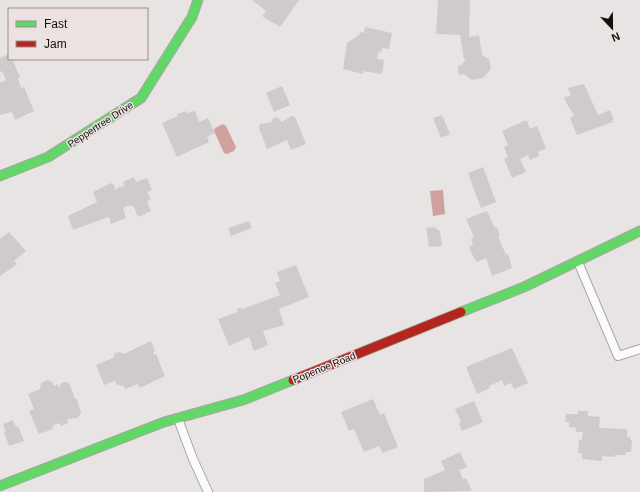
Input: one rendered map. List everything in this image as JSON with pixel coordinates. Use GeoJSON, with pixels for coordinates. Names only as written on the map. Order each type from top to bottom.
{"type":"FeatureCollection","features":[{"type":"Feature","properties":{"kind":"street","name":"Peppertree Drive"},"geometry":{"type":"LineString","coordinates":[[0,176],[48,157],[141,98],[192,18],[198,0]]}},
{"type":"Feature","properties":{"kind":"street","name":"Popenoe Road"},"geometry":{"type":"LineString","coordinates":[[0,486],[178,418],[243,400],[524,287],[640,231]]}},
{"type":"Feature","properties":{"kind":"lane"},"geometry":{"type":"LineString","coordinates":[[577,261],[618,356],[640,349]]}},
{"type":"Feature","properties":{"kind":"lane"},"geometry":{"type":"LineString","coordinates":[[178,418],[193,459],[208,492]]}},
{"type":"Feature","properties":{"kind":"shaded area"},"geometry":{"type":"Polygon","coordinates":[[[223,124],[226,126],[236,147],[234,151],[227,154],[224,153],[214,131],[215,128],[223,124]]]}},
{"type":"Feature","properties":{"kind":"shaded area"},"geometry":{"type":"Polygon","coordinates":[[[443,190],[445,214],[433,216],[430,191],[443,190]]]}},
{"type":"Feature","properties":{"kind":"building"},"geometry":{"type":"Polygon","coordinates":[[[252,0],[299,0],[280,27],[262,16],[266,11],[252,0]]]}},
{"type":"Feature","properties":{"kind":"building"},"geometry":{"type":"Polygon","coordinates":[[[438,0],[470,0],[469,37],[479,35],[482,55],[489,59],[491,69],[483,78],[472,80],[464,74],[459,75],[458,66],[462,65],[466,58],[464,59],[460,35],[436,34],[438,0]]]}},
{"type":"Feature","properties":{"kind":"building"},"geometry":{"type":"Polygon","coordinates":[[[365,27],[392,33],[389,49],[382,48],[381,53],[378,52],[377,59],[384,60],[382,74],[363,71],[363,74],[343,69],[347,43],[359,35],[360,32],[364,33],[365,27]]]}},
{"type":"Feature","properties":{"kind":"building"},"geometry":{"type":"Polygon","coordinates":[[[8,54],[8,60],[12,60],[20,77],[18,78],[21,88],[24,87],[34,111],[15,120],[12,112],[0,115],[0,83],[6,80],[2,71],[0,72],[0,58],[8,54]]]}},
{"type":"Feature","properties":{"kind":"building"},"geometry":{"type":"Polygon","coordinates":[[[584,84],[598,115],[610,110],[614,119],[612,120],[613,122],[577,135],[570,118],[574,116],[564,98],[571,95],[568,88],[584,84]]]}},
{"type":"Feature","properties":{"kind":"building"},"geometry":{"type":"Polygon","coordinates":[[[282,86],[290,105],[274,112],[266,93],[282,86]]]}},
{"type":"Feature","properties":{"kind":"building"},"geometry":{"type":"Polygon","coordinates":[[[186,111],[187,113],[195,111],[199,122],[208,118],[215,133],[207,137],[209,142],[177,157],[162,123],[178,116],[177,114],[186,111]]]}},
{"type":"Feature","properties":{"kind":"building"},"geometry":{"type":"Polygon","coordinates":[[[442,115],[450,134],[441,138],[433,118],[442,115]]]}},
{"type":"Feature","properties":{"kind":"building"},"geometry":{"type":"Polygon","coordinates":[[[292,116],[295,117],[306,144],[291,150],[287,140],[267,149],[259,128],[260,124],[272,122],[272,119],[277,117],[282,122],[292,116]]]}},
{"type":"Feature","properties":{"kind":"building"},"geometry":{"type":"Polygon","coordinates":[[[527,121],[530,129],[537,126],[546,148],[538,152],[539,156],[530,160],[528,155],[520,159],[526,172],[512,178],[504,159],[508,157],[504,147],[508,145],[502,131],[527,121]]]}},
{"type":"Feature","properties":{"kind":"building"},"geometry":{"type":"Polygon","coordinates":[[[483,167],[496,202],[481,208],[468,173],[483,167]]]}},
{"type":"Feature","properties":{"kind":"building"},"geometry":{"type":"Polygon","coordinates":[[[134,177],[136,182],[147,178],[152,190],[147,192],[151,200],[147,201],[151,211],[138,217],[134,207],[130,205],[123,208],[126,218],[111,224],[109,217],[73,230],[68,216],[97,202],[93,192],[111,183],[114,185],[116,191],[117,188],[123,186],[125,187],[123,182],[134,177]]]}},
{"type":"Feature","properties":{"kind":"building"},"geometry":{"type":"Polygon","coordinates":[[[487,211],[495,228],[497,227],[500,235],[498,236],[506,255],[508,254],[512,268],[492,276],[486,258],[477,262],[473,256],[469,247],[473,245],[471,239],[474,237],[466,219],[487,211]]]}},
{"type":"Feature","properties":{"kind":"building"},"geometry":{"type":"Polygon","coordinates":[[[249,221],[252,228],[231,236],[228,228],[249,221]]]}},
{"type":"Feature","properties":{"kind":"building"},"geometry":{"type":"Polygon","coordinates":[[[434,227],[440,231],[442,246],[429,247],[426,228],[434,227]]]}},
{"type":"Feature","properties":{"kind":"building"},"geometry":{"type":"Polygon","coordinates":[[[9,232],[26,251],[14,261],[17,264],[0,276],[0,239],[9,232]]]}},
{"type":"Feature","properties":{"kind":"building"},"geometry":{"type":"Polygon","coordinates":[[[296,265],[309,297],[279,309],[284,325],[263,331],[268,345],[254,351],[249,337],[229,346],[218,319],[237,312],[237,309],[243,309],[280,295],[275,283],[280,281],[277,272],[296,265]]]}},
{"type":"Feature","properties":{"kind":"building"},"geometry":{"type":"Polygon","coordinates":[[[151,341],[155,351],[153,352],[154,355],[156,354],[165,376],[140,388],[138,384],[125,389],[124,386],[117,385],[115,381],[104,385],[96,365],[113,358],[115,353],[119,352],[124,354],[151,341]]]}},
{"type":"Feature","properties":{"kind":"building"},"geometry":{"type":"Polygon","coordinates":[[[512,348],[528,383],[514,389],[511,383],[504,386],[502,380],[477,394],[466,367],[512,348]]]}},
{"type":"Feature","properties":{"kind":"building"},"geometry":{"type":"Polygon","coordinates":[[[48,380],[52,382],[54,386],[58,384],[59,389],[61,383],[69,383],[75,399],[77,399],[81,413],[78,418],[67,419],[68,423],[61,426],[59,423],[52,426],[53,429],[39,434],[29,411],[34,409],[28,394],[40,389],[41,383],[48,380]]]}},
{"type":"Feature","properties":{"kind":"building"},"geometry":{"type":"Polygon","coordinates":[[[373,399],[380,415],[384,413],[398,447],[383,453],[379,446],[364,452],[354,429],[349,431],[341,412],[373,399]]]}},
{"type":"Feature","properties":{"kind":"building"},"geometry":{"type":"Polygon","coordinates":[[[474,401],[483,422],[462,431],[459,424],[461,422],[455,409],[474,401]]]}},
{"type":"Feature","properties":{"kind":"building"},"geometry":{"type":"Polygon","coordinates":[[[578,411],[588,411],[588,416],[600,417],[599,428],[627,429],[627,437],[630,437],[630,440],[632,440],[631,452],[626,452],[626,455],[615,455],[615,457],[602,456],[602,461],[582,459],[582,453],[578,453],[579,440],[582,440],[583,432],[576,432],[576,428],[569,427],[569,422],[565,422],[566,414],[578,414],[578,411]]]}},
{"type":"Feature","properties":{"kind":"building"},"geometry":{"type":"Polygon","coordinates":[[[13,420],[16,427],[18,426],[24,441],[9,446],[3,424],[13,420]]]}},
{"type":"Feature","properties":{"kind":"building"},"geometry":{"type":"Polygon","coordinates":[[[460,452],[467,467],[459,470],[463,479],[466,478],[472,491],[424,492],[424,479],[445,470],[441,461],[460,452]]]}},
{"type":"Feature","properties":{"kind":"traffic: fast"},"geometry":{"type":"LineString","coordinates":[[0,176],[48,157],[141,98],[192,17],[198,0]]}},
{"type":"Feature","properties":{"kind":"traffic: fast"},"geometry":{"type":"LineString","coordinates":[[461,312],[524,287],[640,231]]}},
{"type":"Feature","properties":{"kind":"traffic: fast"},"geometry":{"type":"LineString","coordinates":[[0,486],[164,422],[243,400],[293,380]]}},
{"type":"Feature","properties":{"kind":"traffic: jam"},"geometry":{"type":"LineString","coordinates":[[293,380],[461,312]]}}]}
